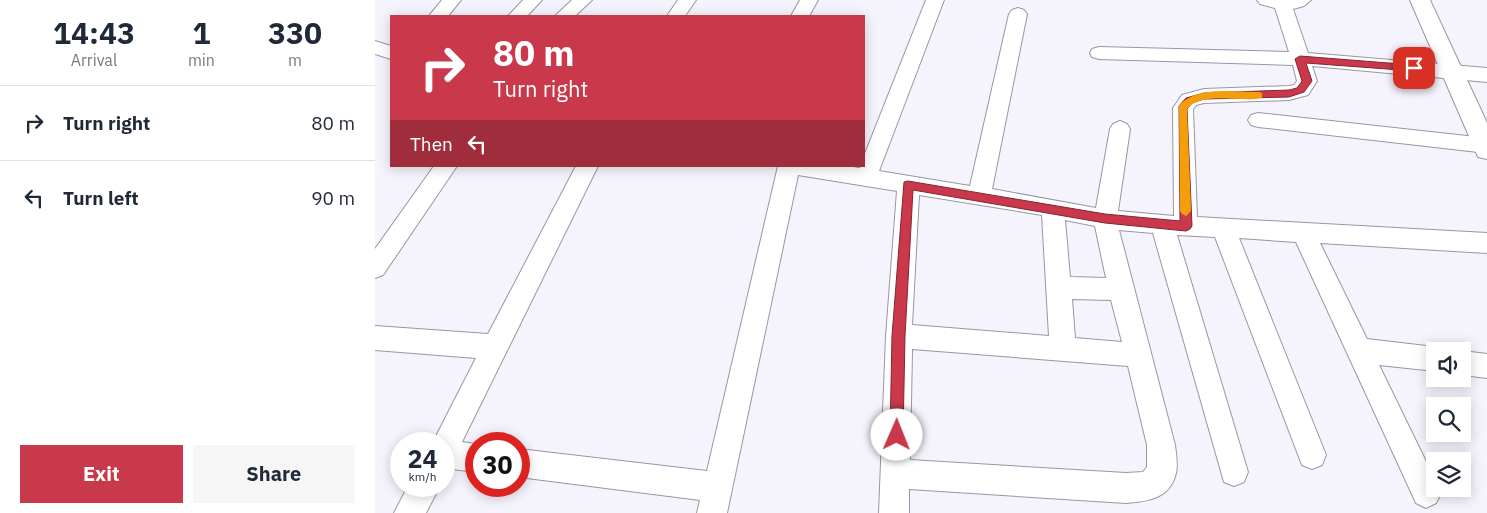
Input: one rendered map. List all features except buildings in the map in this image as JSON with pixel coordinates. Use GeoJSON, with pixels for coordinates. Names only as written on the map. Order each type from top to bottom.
{"type":"FeatureCollection","features":[{"type":"Feature","properties":{"kind":"street"},"geometry":{"type":"LineString","coordinates":[[439,15],[452,0]]}},
{"type":"Feature","properties":{"kind":"street"},"geometry":{"type":"LineString","coordinates":[[518,15],[533,0]]}},
{"type":"Feature","properties":{"kind":"street"},"geometry":{"type":"LineString","coordinates":[[565,15],[583,0]]}},
{"type":"Feature","properties":{"kind":"street"},"geometry":{"type":"LineString","coordinates":[[677,15],[687,0]]}},
{"type":"Feature","properties":{"kind":"street"},"geometry":{"type":"LineString","coordinates":[[801,15],[809,0]]}},
{"type":"Feature","properties":{"kind":"street"},"geometry":{"type":"LineString","coordinates":[[866,178],[935,0]]}},
{"type":"Feature","properties":{"kind":"street"},"geometry":{"type":"LineString","coordinates":[[1420,0],[1486,148]]}},
{"type":"Feature","properties":{"kind":"street"},"geometry":{"type":"LineString","coordinates":[[1234,472],[1174,224],[1183,108],[1189,100],[1204,96],[1251,96],[1289,93],[1301,90],[1307,81],[1283,1]]}},
{"type":"Feature","properties":{"kind":"street"},"geometry":{"type":"LineString","coordinates":[[979,197],[1018,14]]}},
{"type":"Feature","properties":{"kind":"street"},"geometry":{"type":"LineString","coordinates":[[375,47],[390,53]]}},
{"type":"Feature","properties":{"kind":"street"},"geometry":{"type":"LineString","coordinates":[[1099,53],[1300,59],[1487,75]]}},
{"type":"Feature","properties":{"kind":"street"},"geometry":{"type":"LineString","coordinates":[[1258,120],[1486,148]]}},
{"type":"Feature","properties":{"kind":"street"},"geometry":{"type":"LineString","coordinates":[[896,474],[1126,488],[1150,486],[1162,472],[1161,445],[1105,219],[1120,129]]}},
{"type":"Feature","properties":{"kind":"street"},"geometry":{"type":"LineString","coordinates":[[375,268],[445,167]]}},
{"type":"Feature","properties":{"kind":"street"},"geometry":{"type":"LineString","coordinates":[[453,432],[586,167]]}},
{"type":"Feature","properties":{"kind":"street"},"geometry":{"type":"LineString","coordinates":[[530,465],[715,500],[789,167]]}},
{"type":"Feature","properties":{"kind":"street"},"geometry":{"type":"LineString","coordinates":[[799,167],[1053,208],[1105,219],[1223,228],[1487,243]]}},
{"type":"Feature","properties":{"kind":"street"},"geometry":{"type":"LineString","coordinates":[[894,513],[899,336],[908,185]]}},
{"type":"Feature","properties":{"kind":"street"},"geometry":{"type":"LineString","coordinates":[[1053,208],[1063,348]]}},
{"type":"Feature","properties":{"kind":"street"},"geometry":{"type":"LineString","coordinates":[[1223,228],[1312,455]]}},
{"type":"Feature","properties":{"kind":"street"},"geometry":{"type":"LineString","coordinates":[[1303,232],[1426,493]]}},
{"type":"Feature","properties":{"kind":"street"},"geometry":{"type":"LineString","coordinates":[[1059,288],[1121,289]]}},
{"type":"Feature","properties":{"kind":"street"},"geometry":{"type":"LineString","coordinates":[[899,336],[1138,355]]}},
{"type":"Feature","properties":{"kind":"street"},"geometry":{"type":"LineString","coordinates":[[375,338],[496,347]]}},
{"type":"Feature","properties":{"kind":"street"},"geometry":{"type":"LineString","coordinates":[[1359,350],[1426,359]]}},
{"type":"Feature","properties":{"kind":"street"},"geometry":{"type":"LineString","coordinates":[[1471,364],[1487,366]]}},
{"type":"Feature","properties":{"kind":"street"},"geometry":{"type":"LineString","coordinates":[[409,513],[418,497]]}},
{"type":"Feature","properties":{"kind":"slow traffic"},"geometry":{"type":"LineString","coordinates":[[1186,211],[1183,108],[1189,100],[1204,96],[1259,95]]}},
{"type":"Feature","properties":{"kind":"route"},"geometry":{"type":"LineString","coordinates":[[897,435],[899,336],[908,185],[1053,208],[1105,219],[1186,226],[1183,108],[1189,100],[1204,96],[1251,96],[1289,93],[1301,90],[1307,81],[1300,59],[1414,68]]}}]}
